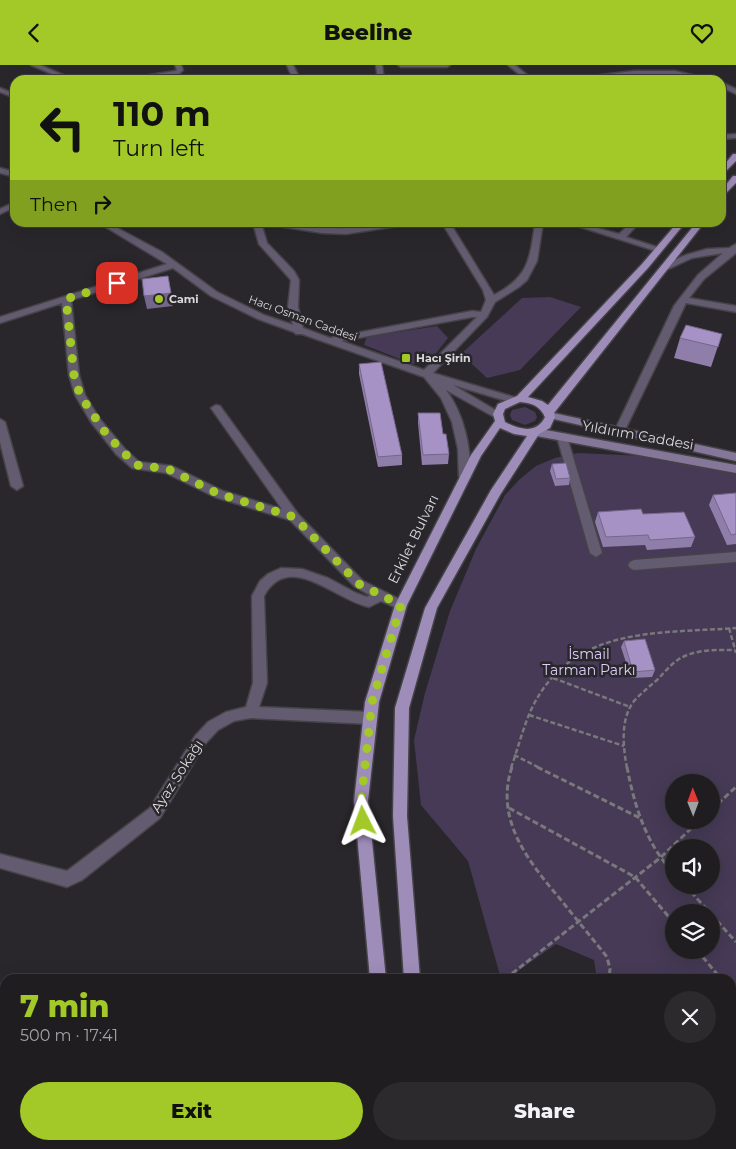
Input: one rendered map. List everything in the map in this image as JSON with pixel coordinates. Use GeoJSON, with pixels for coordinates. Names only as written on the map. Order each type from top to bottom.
{"type":"FeatureCollection","features":[{"type":"Feature","properties":{"kind":"main road"},"geometry":{"type":"LineString","coordinates":[[726,168],[736,156]]}},
{"type":"Feature","properties":{"kind":"main road"},"geometry":{"type":"LineString","coordinates":[[726,190],[736,178]]}},
{"type":"Feature","properties":{"kind":"main road"},"geometry":{"type":"LineString","coordinates":[[535,432],[513,431],[499,419],[498,409],[502,405],[516,400],[660,249],[678,227]]}},
{"type":"Feature","properties":{"kind":"main road"},"geometry":{"type":"LineString","coordinates":[[412,974],[400,816],[402,708],[431,608],[495,493],[535,432],[546,426],[549,422],[549,414],[697,227]]}},
{"type":"Feature","properties":{"kind":"main road"},"geometry":{"type":"LineString","coordinates":[[516,400],[540,404],[549,414]]}},
{"type":"Feature","properties":{"kind":"main road","name":"Erkilet Bulvarı"},"geometry":{"type":"LineString","coordinates":[[378,974],[361,801],[372,702],[401,605],[476,455],[499,419]]}},
{"type":"Feature","properties":{"kind":"street"},"geometry":{"type":"LineString","coordinates":[[34,65],[59,75]]}},
{"type":"Feature","properties":{"kind":"street"},"geometry":{"type":"LineString","coordinates":[[161,75],[177,73],[180,70],[178,65]]}},
{"type":"Feature","properties":{"kind":"street"},"geometry":{"type":"LineString","coordinates":[[400,65],[447,65]]}},
{"type":"Feature","properties":{"kind":"street"},"geometry":{"type":"LineString","coordinates":[[511,65],[524,75]]}},
{"type":"Feature","properties":{"kind":"street"},"geometry":{"type":"LineString","coordinates":[[687,66],[703,75]]}},
{"type":"Feature","properties":{"kind":"street"},"geometry":{"type":"LineString","coordinates":[[618,75],[634,73],[675,73],[686,75]]}},
{"type":"Feature","properties":{"kind":"street","name":"Hacı Osman Caddesi"},"geometry":{"type":"LineString","coordinates":[[110,227],[159,254],[228,302],[260,317],[426,374]]}},
{"type":"Feature","properties":{"kind":"street"},"geometry":{"type":"LineString","coordinates":[[258,227],[263,244],[291,273],[295,281],[296,289],[293,307],[300,331]]}},
{"type":"Feature","properties":{"kind":"street"},"geometry":{"type":"LineString","coordinates":[[301,227],[346,231],[375,227]]}},
{"type":"Feature","properties":{"kind":"street"},"geometry":{"type":"LineString","coordinates":[[449,227],[488,290],[491,300]]}},
{"type":"Feature","properties":{"kind":"street"},"geometry":{"type":"LineString","coordinates":[[426,374],[484,315],[491,300],[510,290],[529,272],[534,258],[538,227]]}},
{"type":"Feature","properties":{"kind":"street"},"geometry":{"type":"LineString","coordinates":[[587,227],[660,249]]}},
{"type":"Feature","properties":{"kind":"street"},"geometry":{"type":"LineString","coordinates":[[622,236],[631,227]]}},
{"type":"Feature","properties":{"kind":"street"},"geometry":{"type":"LineString","coordinates":[[664,268],[693,255],[734,250]]}},
{"type":"Feature","properties":{"kind":"street"},"geometry":{"type":"LineString","coordinates":[[620,430],[673,316],[683,300],[701,277],[734,250]]}},
{"type":"Feature","properties":{"kind":"street"},"geometry":{"type":"LineString","coordinates":[[0,320],[173,265]]}},
{"type":"Feature","properties":{"kind":"street"},"geometry":{"type":"LineString","coordinates":[[66,299],[74,375],[80,395],[95,420],[120,451],[136,465],[168,469],[219,494],[294,517]]}},
{"type":"Feature","properties":{"kind":"street"},"geometry":{"type":"LineString","coordinates":[[683,300],[736,309]]}},
{"type":"Feature","properties":{"kind":"street"},"geometry":{"type":"LineString","coordinates":[[329,341],[462,316],[484,315]]}},
{"type":"Feature","properties":{"kind":"street"},"geometry":{"type":"LineString","coordinates":[[426,374],[516,400]]}},
{"type":"Feature","properties":{"kind":"street"},"geometry":{"type":"LineString","coordinates":[[426,374],[499,419]]}},
{"type":"Feature","properties":{"kind":"street"},"geometry":{"type":"LineString","coordinates":[[426,374],[444,394],[456,419],[464,447],[465,477]]}},
{"type":"Feature","properties":{"kind":"street"},"geometry":{"type":"LineString","coordinates":[[216,409],[294,517],[359,584],[401,605]]}},
{"type":"Feature","properties":{"kind":"street","name":"Yıldırım Caddesi"},"geometry":{"type":"LineString","coordinates":[[549,414],[667,443],[736,457]]}},
{"type":"Feature","properties":{"kind":"street"},"geometry":{"type":"LineString","coordinates":[[0,422],[18,486]]}},
{"type":"Feature","properties":{"kind":"street","name":"Yıldırım Caddesi"},"geometry":{"type":"LineString","coordinates":[[535,432],[736,469]]}},
{"type":"Feature","properties":{"kind":"street"},"geometry":{"type":"LineString","coordinates":[[562,437],[596,553]]}},
{"type":"Feature","properties":{"kind":"street"},"geometry":{"type":"LineString","coordinates":[[634,565],[736,557]]}},
{"type":"Feature","properties":{"kind":"street"},"geometry":{"type":"LineString","coordinates":[[251,712],[256,702],[260,683],[258,596],[270,578],[281,572],[301,572],[333,585],[353,598],[369,602],[380,595]]}},
{"type":"Feature","properties":{"kind":"street","name":"Ayaz Sokağı"},"geometry":{"type":"LineString","coordinates":[[0,861],[67,879],[77,875],[155,813],[206,733],[213,726],[231,716],[251,712],[370,718]]}},
{"type":"Feature","properties":{"kind":"path"},"geometry":{"type":"LineString","coordinates":[[665,863],[660,858],[641,818],[630,782],[624,746],[624,731],[630,707],[632,703],[680,659],[700,652],[735,652],[729,628]]}},
{"type":"Feature","properties":{"kind":"path"},"geometry":{"type":"LineString","coordinates":[[610,974],[607,957],[524,854],[514,833],[509,808],[508,778],[514,755],[529,715],[540,693],[552,677],[580,654],[618,639],[736,628]]}},
{"type":"Feature","properties":{"kind":"path"},"geometry":{"type":"LineString","coordinates":[[552,677],[630,707]]}},
{"type":"Feature","properties":{"kind":"path"},"geometry":{"type":"LineString","coordinates":[[529,715],[624,746]]}},
{"type":"Feature","properties":{"kind":"path"},"geometry":{"type":"LineString","coordinates":[[514,755],[641,818]]}},
{"type":"Feature","properties":{"kind":"path"},"geometry":{"type":"LineString","coordinates":[[720,802],[736,787]]}},
{"type":"Feature","properties":{"kind":"path"},"geometry":{"type":"LineString","coordinates":[[509,808],[635,877],[665,912]]}},
{"type":"Feature","properties":{"kind":"path"},"geometry":{"type":"LineString","coordinates":[[512,974],[660,858],[691,829]]}},
{"type":"Feature","properties":{"kind":"path"},"geometry":{"type":"LineString","coordinates":[[693,894],[702,904]]}},
{"type":"Feature","properties":{"kind":"path"},"geometry":{"type":"LineString","coordinates":[[720,924],[736,941]]}},
{"type":"Feature","properties":{"kind":"path"},"geometry":{"type":"LineString","coordinates":[[705,959],[718,974]]}},
{"type":"Feature","properties":{"kind":"green space"},"geometry":{"type":"Polygon","coordinates":[[[550,297],[581,307],[520,370],[487,378],[461,354],[522,298],[550,297]]]}},
{"type":"Feature","properties":{"kind":"green space"},"geometry":{"type":"Polygon","coordinates":[[[437,326],[448,338],[430,361],[413,364],[364,345],[367,337],[437,326]]]}},
{"type":"Feature","properties":{"kind":"green space"},"geometry":{"type":"Polygon","coordinates":[[[525,407],[535,412],[537,417],[535,421],[525,425],[512,420],[510,415],[512,410],[525,407]]]}},
{"type":"Feature","properties":{"kind":"green space","name":"İsmail Tarman Parkı"},"geometry":{"type":"Polygon","coordinates":[[[578,453],[644,456],[736,472],[736,974],[596,974],[594,960],[556,944],[514,974],[500,974],[468,861],[421,805],[414,740],[425,693],[450,611],[476,549],[505,495],[536,466],[555,458],[578,453]]]}},
{"type":"Feature","properties":{"kind":"building"},"geometry":{"type":"Polygon","coordinates":[[[168,276],[171,293],[144,296],[142,279],[168,276]]]}},
{"type":"Feature","properties":{"kind":"building"},"geometry":{"type":"Polygon","coordinates":[[[686,325],[722,334],[718,347],[680,338],[686,325]]]}},
{"type":"Feature","properties":{"kind":"building"},"geometry":{"type":"Polygon","coordinates":[[[381,362],[402,455],[378,457],[359,364],[381,362]]]}},
{"type":"Feature","properties":{"kind":"building"},"geometry":{"type":"Polygon","coordinates":[[[418,413],[440,413],[443,434],[446,434],[449,454],[423,455],[418,413]]]}},
{"type":"Feature","properties":{"kind":"building"},"geometry":{"type":"Polygon","coordinates":[[[566,463],[570,478],[556,479],[552,464],[566,463]]]}},
{"type":"Feature","properties":{"kind":"building"},"geometry":{"type":"Polygon","coordinates":[[[736,493],[736,534],[731,535],[713,495],[736,493]]]}},
{"type":"Feature","properties":{"kind":"building"},"geometry":{"type":"Polygon","coordinates":[[[641,509],[643,514],[684,512],[695,537],[650,540],[648,535],[606,537],[598,512],[641,509]]]}},
{"type":"Feature","properties":{"kind":"building"},"geometry":{"type":"Polygon","coordinates":[[[645,639],[655,670],[633,672],[624,641],[645,639]]]}},
{"type":"Feature","properties":{"kind":"place","name":"Cami"},"geometry":{"type":"Point","coordinates":[159,299]}},
{"type":"Feature","properties":{"kind":"place","name":"Hacı Şirin"},"geometry":{"type":"Point","coordinates":[406,358]}},
{"type":"Feature","properties":{"kind":"route"},"geometry":{"type":"LineString","coordinates":[[117,283],[66,299],[76,385],[95,420],[120,451],[136,465],[168,469],[219,494],[294,517],[359,584],[401,605],[372,702],[361,801],[363,821]]}}]}
